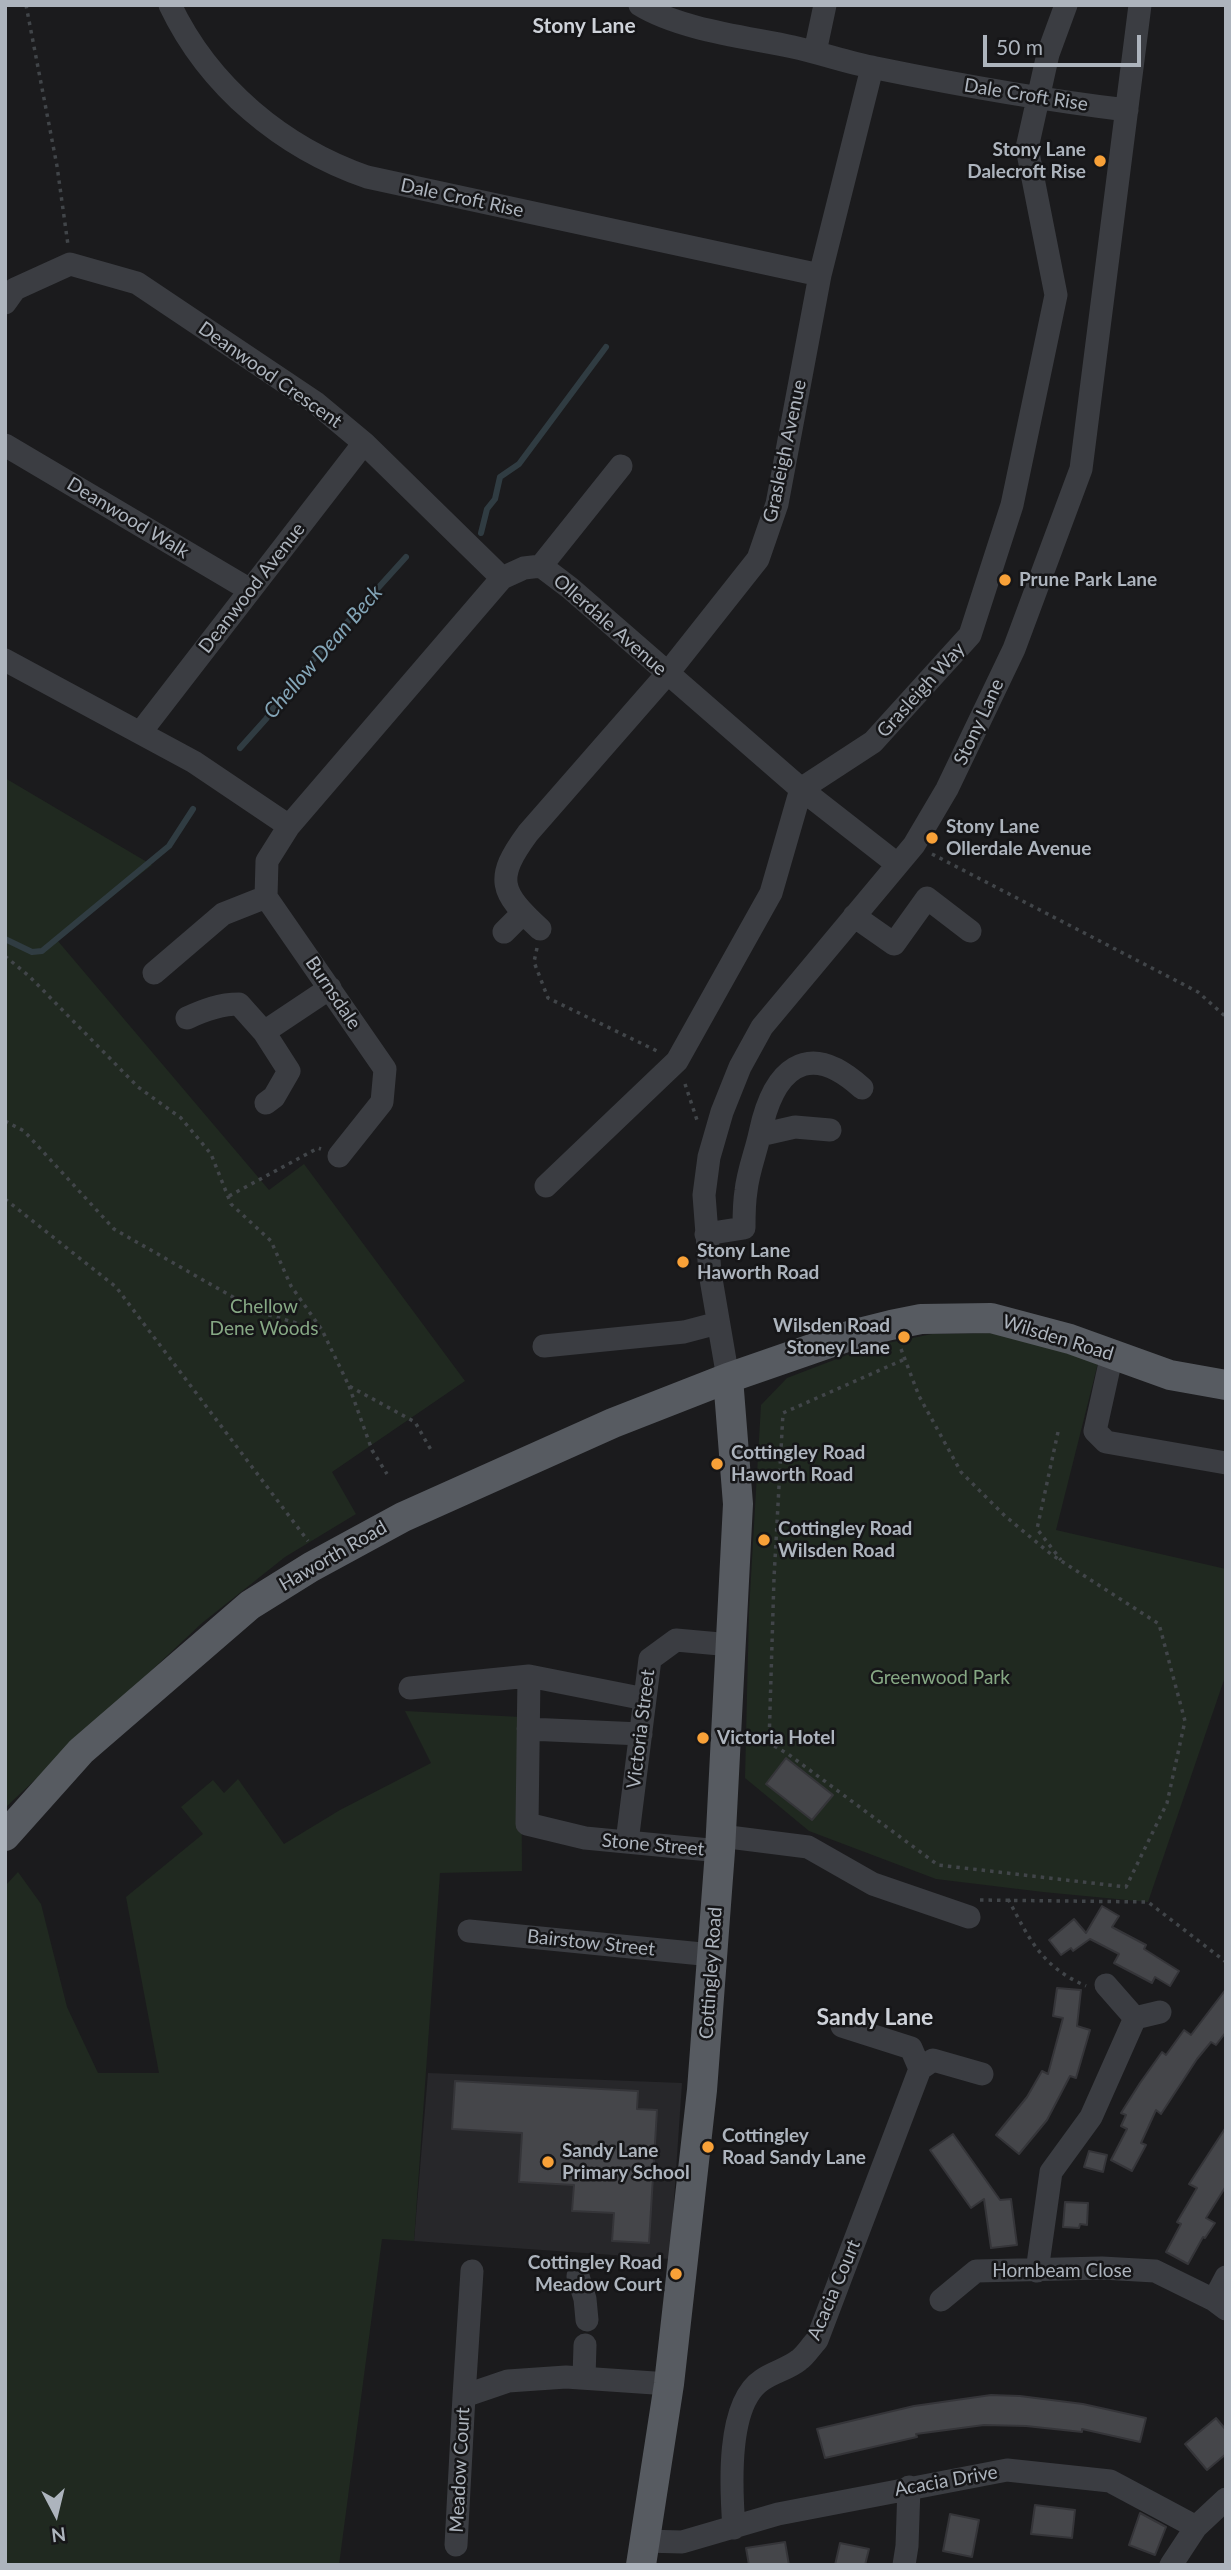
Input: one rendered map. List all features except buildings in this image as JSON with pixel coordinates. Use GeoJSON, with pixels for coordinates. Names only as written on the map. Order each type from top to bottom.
{"type":"FeatureCollection","features":[{"type":"Feature","properties":{"kind":"main road","name":"Wilsden Road"},"geometry":{"type":"LineString","coordinates":[[728,1378],[855,1334],[891,1325],[921,1319],[991,1318],[1070,1339],[1170,1375],[1226,1385]]}},
{"type":"Feature","properties":{"kind":"main road","name":"Haworth Road"},"geometry":{"type":"LineString","coordinates":[[5,1836],[81,1751],[250,1605],[323,1560],[403,1517],[614,1423],[728,1378]]}},
{"type":"Feature","properties":{"kind":"main road","name":"Cottingley Road"},"geometry":{"type":"LineString","coordinates":[[642,2553],[669,2384],[702,2090],[712,1955],[738,1504],[728,1378]]}},
{"type":"Feature","properties":{"kind":"street","name":"Dale Croft Rise"},"geometry":{"type":"LineString","coordinates":[[170,5],[202,55],[233,93],[259,118],[302,148],[339,167],[367,177],[820,275]]}},
{"type":"Feature","properties":{"kind":"street","name":"Dale Croft Rise"},"geometry":{"type":"LineString","coordinates":[[640,5],[681,23],[815,52],[872,68],[1038,99],[1127,110]]}},
{"type":"Feature","properties":{"kind":"street"},"geometry":{"type":"LineString","coordinates":[[815,52],[825,5]]}},
{"type":"Feature","properties":{"kind":"street","name":"Grasleigh Way"},"geometry":{"type":"LineString","coordinates":[[801,789],[873,742],[970,635],[1012,505],[1056,295],[1027,148],[1048,54],[1066,5]]}},
{"type":"Feature","properties":{"kind":"street","name":"Stony Lane"},"geometry":{"type":"LineString","coordinates":[[728,1378],[709,1273],[704,1195],[709,1157],[722,1112],[740,1067],[762,1027],[914,845],[947,789],[1014,649],[1081,469],[1140,5]]}},
{"type":"Feature","properties":{"kind":"street","name":"Grasleigh Avenue"},"geometry":{"type":"LineString","coordinates":[[540,929],[514,905],[505,883],[507,867],[513,854],[528,833],[667,674],[758,559],[777,504],[820,275],[872,68]]}},
{"type":"Feature","properties":{"kind":"street"},"geometry":{"type":"LineString","coordinates":[[5,303],[15,289],[70,264]]}},
{"type":"Feature","properties":{"kind":"street","name":"Deanwood Crescent"},"geometry":{"type":"LineString","coordinates":[[70,264],[137,283],[316,403],[364,443],[502,578]]}},
{"type":"Feature","properties":{"kind":"street","name":"Deanwood Avenue"},"geometry":{"type":"LineString","coordinates":[[140,733],[364,443]]}},
{"type":"Feature","properties":{"kind":"street","name":"Deanwood Walk"},"geometry":{"type":"LineString","coordinates":[[5,445],[250,590]]}},
{"type":"Feature","properties":{"kind":"street"},"geometry":{"type":"LineString","coordinates":[[541,566],[621,466]]}},
{"type":"Feature","properties":{"kind":"street","name":"Ollerdale Avenue"},"geometry":{"type":"LineString","coordinates":[[502,578],[524,568],[541,566],[570,588],[801,789],[897,864]]}},
{"type":"Feature","properties":{"kind":"street"},"geometry":{"type":"LineString","coordinates":[[154,973],[223,914],[266,897],[267,861],[289,826],[502,578]]}},
{"type":"Feature","properties":{"kind":"street"},"geometry":{"type":"LineString","coordinates":[[5,660],[194,762],[289,826]]}},
{"type":"Feature","properties":{"kind":"street"},"geometry":{"type":"LineString","coordinates":[[546,1186],[677,1061],[771,893],[801,789]]}},
{"type":"Feature","properties":{"kind":"street","name":"Burnsdale"},"geometry":{"type":"LineString","coordinates":[[266,897],[385,1069],[382,1102],[339,1156]]}},
{"type":"Feature","properties":{"kind":"street"},"geometry":{"type":"LineString","coordinates":[[853,916],[894,944],[927,898],[970,932]]}},
{"type":"Feature","properties":{"kind":"street"},"geometry":{"type":"LineString","coordinates":[[504,932],[523,913]]}},
{"type":"Feature","properties":{"kind":"street"},"geometry":{"type":"LineString","coordinates":[[264,1031],[330,988]]}},
{"type":"Feature","properties":{"kind":"street"},"geometry":{"type":"LineString","coordinates":[[187,1018],[208,1009],[239,1004],[264,1031],[289,1071],[274,1097],[266,1103]]}},
{"type":"Feature","properties":{"kind":"street"},"geometry":{"type":"LineString","coordinates":[[706,1234],[744,1228],[746,1191],[762,1122],[772,1093],[785,1075],[798,1067],[816,1064],[831,1066],[862,1088]]}},
{"type":"Feature","properties":{"kind":"street"},"geometry":{"type":"LineString","coordinates":[[760,1135],[795,1127],[830,1130]]}},
{"type":"Feature","properties":{"kind":"street"},"geometry":{"type":"LineString","coordinates":[[544,1346],[684,1332],[718,1323]]}},
{"type":"Feature","properties":{"kind":"street"},"geometry":{"type":"LineString","coordinates":[[1112,1354],[1095,1431],[1100,1438],[1106,1442],[1226,1463]]}},
{"type":"Feature","properties":{"kind":"street","name":"Victoria Street"},"geometry":{"type":"LineString","coordinates":[[626,1842],[650,1659],[676,1640],[731,1645]]}},
{"type":"Feature","properties":{"kind":"street"},"geometry":{"type":"LineString","coordinates":[[529,1676],[528,1728],[641,1734]]}},
{"type":"Feature","properties":{"kind":"street"},"geometry":{"type":"LineString","coordinates":[[410,1688],[529,1676],[645,1699]]}},
{"type":"Feature","properties":{"kind":"street","name":"Stone Street"},"geometry":{"type":"LineString","coordinates":[[528,1728],[527,1824],[585,1838],[626,1842],[808,1847],[873,1884],[973,1909]]}},
{"type":"Feature","properties":{"kind":"street","name":"Bairstow Street"},"geometry":{"type":"LineString","coordinates":[[469,1931],[712,1955]]}},
{"type":"Feature","properties":{"kind":"street"},"geometry":{"type":"LineString","coordinates":[[1106,1985],[1135,2018]]}},
{"type":"Feature","properties":{"kind":"street"},"geometry":{"type":"LineString","coordinates":[[1135,2018],[1160,2012]]}},
{"type":"Feature","properties":{"kind":"street"},"geometry":{"type":"LineString","coordinates":[[1037,2271],[1051,2172],[1091,2117],[1135,2018]]}},
{"type":"Feature","properties":{"kind":"street"},"geometry":{"type":"LineString","coordinates":[[842,2025],[911,2048],[920,2069],[933,2060],[982,2074]]}},
{"type":"Feature","properties":{"kind":"street","name":"Acacia Court"},"geometry":{"type":"LineString","coordinates":[[734,2528],[732,2496],[741,2407],[747,2395],[761,2381],[801,2359],[817,2340],[920,2069]]}},
{"type":"Feature","properties":{"kind":"street","name":"Hornbeam Close"},"geometry":{"type":"LineString","coordinates":[[941,2300],[976,2271],[1102,2268],[1155,2271],[1220,2304]]}},
{"type":"Feature","properties":{"kind":"street","name":"Meadow Court"},"geometry":{"type":"LineString","coordinates":[[456,2545],[472,2271]]}},
{"type":"Feature","properties":{"kind":"street"},"geometry":{"type":"LineString","coordinates":[[579,2276],[587,2320]]}},
{"type":"Feature","properties":{"kind":"street"},"geometry":{"type":"LineString","coordinates":[[1220,2304],[1226,2277]]}},
{"type":"Feature","properties":{"kind":"street"},"geometry":{"type":"LineString","coordinates":[[584,2378],[585,2344]]}},
{"type":"Feature","properties":{"kind":"street","name":"Meadow Court"},"geometry":{"type":"LineString","coordinates":[[464,2396],[508,2381],[566,2377],[669,2384]]}},
{"type":"Feature","properties":{"kind":"street","name":"Acacia Drive"},"geometry":{"type":"LineString","coordinates":[[642,2553],[778,2514],[1007,2470],[1110,2481],[1196,2527]]}},
{"type":"Feature","properties":{"kind":"street"},"geometry":{"type":"LineString","coordinates":[[904,2565],[909,2487]]}},
{"type":"Feature","properties":{"kind":"street"},"geometry":{"type":"LineString","coordinates":[[1171,2565],[1196,2527],[1226,2499]]}},
{"type":"Feature","properties":{"kind":"path"},"geometry":{"type":"LineString","coordinates":[[26,5],[57,166],[70,264]]}},
{"type":"Feature","properties":{"kind":"path"},"geometry":{"type":"LineString","coordinates":[[914,845],[1198,992],[1226,1017]]}},
{"type":"Feature","properties":{"kind":"path"},"geometry":{"type":"LineString","coordinates":[[540,929],[534,962],[548,998],[677,1061],[697,1121]]}},
{"type":"Feature","properties":{"kind":"path"},"geometry":{"type":"LineString","coordinates":[[5,956],[30,977],[138,1087],[181,1118],[211,1154],[232,1204],[271,1241],[291,1286],[322,1331],[349,1386],[372,1450],[387,1474]]}},
{"type":"Feature","properties":{"kind":"path"},"geometry":{"type":"LineString","coordinates":[[5,1121],[24,1131],[114,1230],[259,1312],[322,1331]]}},
{"type":"Feature","properties":{"kind":"path"},"geometry":{"type":"LineString","coordinates":[[228,1196],[318,1148],[339,1156]]}},
{"type":"Feature","properties":{"kind":"path"},"geometry":{"type":"LineString","coordinates":[[5,1199],[116,1287],[323,1560]]}},
{"type":"Feature","properties":{"kind":"path"},"geometry":{"type":"LineString","coordinates":[[891,1325],[905,1359],[919,1396],[961,1472],[1005,1516],[1062,1561],[1160,1624],[1185,1721],[1167,1803],[1126,1887],[938,1865],[789,1754],[769,1743],[783,1413],[905,1359]]}},
{"type":"Feature","properties":{"kind":"path"},"geometry":{"type":"LineString","coordinates":[[349,1386],[415,1422],[431,1450]]}},
{"type":"Feature","properties":{"kind":"path"},"geometry":{"type":"LineString","coordinates":[[1058,1432],[1037,1529],[1062,1561]]}},
{"type":"Feature","properties":{"kind":"path"},"geometry":{"type":"LineString","coordinates":[[973,1909],[1008,1899],[1148,1902],[1226,1962]]}},
{"type":"Feature","properties":{"kind":"path"},"geometry":{"type":"LineString","coordinates":[[1008,1899],[1034,1947],[1063,1976],[1103,1994],[1106,1985]]}},
{"type":"Feature","properties":{"kind":"shaded area","name":"Sandy Lane Primary School"},"geometry":{"type":"Polygon","coordinates":[[[428,2073],[682,2083],[670,2259],[414,2241],[428,2073]]]}},
{"type":"Feature","properties":{"kind":"green space","name":"Chellow Dene Woods"},"geometry":{"type":"Polygon","coordinates":[[[5,778],[152,865],[57,940],[269,1190],[304,1164],[465,1381],[332,1472],[356,1514],[285,1557],[202,1623],[5,1808],[5,778]]]}},
{"type":"Feature","properties":{"kind":"green space","name":"Greenwood Park"},"geometry":{"type":"Polygon","coordinates":[[[1003,1333],[1098,1363],[1056,1530],[1226,1569],[1226,1674],[1148,1902],[936,1879],[809,1831],[745,1778],[749,1611],[761,1405],[787,1378],[868,1347],[932,1334],[1003,1333]]]}},
{"type":"Feature","properties":{"kind":"green space"},"geometry":{"type":"Polygon","coordinates":[[[405,1711],[521,1717],[522,1871],[440,1873],[414,2241],[382,2239],[339,2565],[5,2565],[5,1886],[18,1872],[41,1904],[67,2007],[98,2073],[159,2073],[126,1897],[203,1834],[181,1807],[213,1780],[224,1793],[238,1779],[284,1844],[340,1810],[431,1763],[405,1711]]]}},
{"type":"Feature","properties":{"kind":"waterway","name":"Chellow Dean Beck"},"geometry":{"type":"LineString","coordinates":[[481,533],[487,509],[495,499],[500,477],[519,464],[606,347]]}},
{"type":"Feature","properties":{"kind":"waterway","name":"Chellow Dean Beck"},"geometry":{"type":"LineString","coordinates":[[240,748],[266,719],[285,691],[406,557]]}},
{"type":"Feature","properties":{"kind":"waterway","name":"Chellow Dean Beck"},"geometry":{"type":"LineString","coordinates":[[5,939],[32,952],[42,951],[169,846],[193,809]]}},
{"type":"Feature","properties":{"kind":"place","name":"Stony Lane Dalecroft Rise"},"geometry":{"type":"Point","coordinates":[1100,161]}},
{"type":"Feature","properties":{"kind":"place","name":"Prune Park Lane"},"geometry":{"type":"Point","coordinates":[1005,580]}},
{"type":"Feature","properties":{"kind":"place","name":"Stony Lane Ollerdale Avenue"},"geometry":{"type":"Point","coordinates":[932,838]}},
{"type":"Feature","properties":{"kind":"place","name":"Stony Lane Haworth Road"},"geometry":{"type":"Point","coordinates":[683,1262]}},
{"type":"Feature","properties":{"kind":"place","name":"Wilsden Road Stoney Lane"},"geometry":{"type":"Point","coordinates":[904,1337]}},
{"type":"Feature","properties":{"kind":"place","name":"Cottingley Road Haworth Road"},"geometry":{"type":"Point","coordinates":[717,1464]}},
{"type":"Feature","properties":{"kind":"place","name":"Cottingley Road Wilsden Road"},"geometry":{"type":"Point","coordinates":[764,1540]}},
{"type":"Feature","properties":{"kind":"place","name":"Victoria Hotel"},"geometry":{"type":"Point","coordinates":[703,1738]}},
{"type":"Feature","properties":{"kind":"place","name":"Cottingley Road Sandy Lane"},"geometry":{"type":"Point","coordinates":[708,2147]}},
{"type":"Feature","properties":{"kind":"place","name":"Sandy Lane Primary School"},"geometry":{"type":"Point","coordinates":[548,2162]}},
{"type":"Feature","properties":{"kind":"place","name":"Cottingley Road Meadow Court"},"geometry":{"type":"Point","coordinates":[676,2274]}},
{"type":"Feature","properties":{"kind":"district","name":"Stony Lane"},"geometry":{"type":"Point","coordinates":[584,26]}},
{"type":"Feature","properties":{"kind":"district","name":"Sandy Lane"},"geometry":{"type":"Point","coordinates":[875,2018]}}]}
